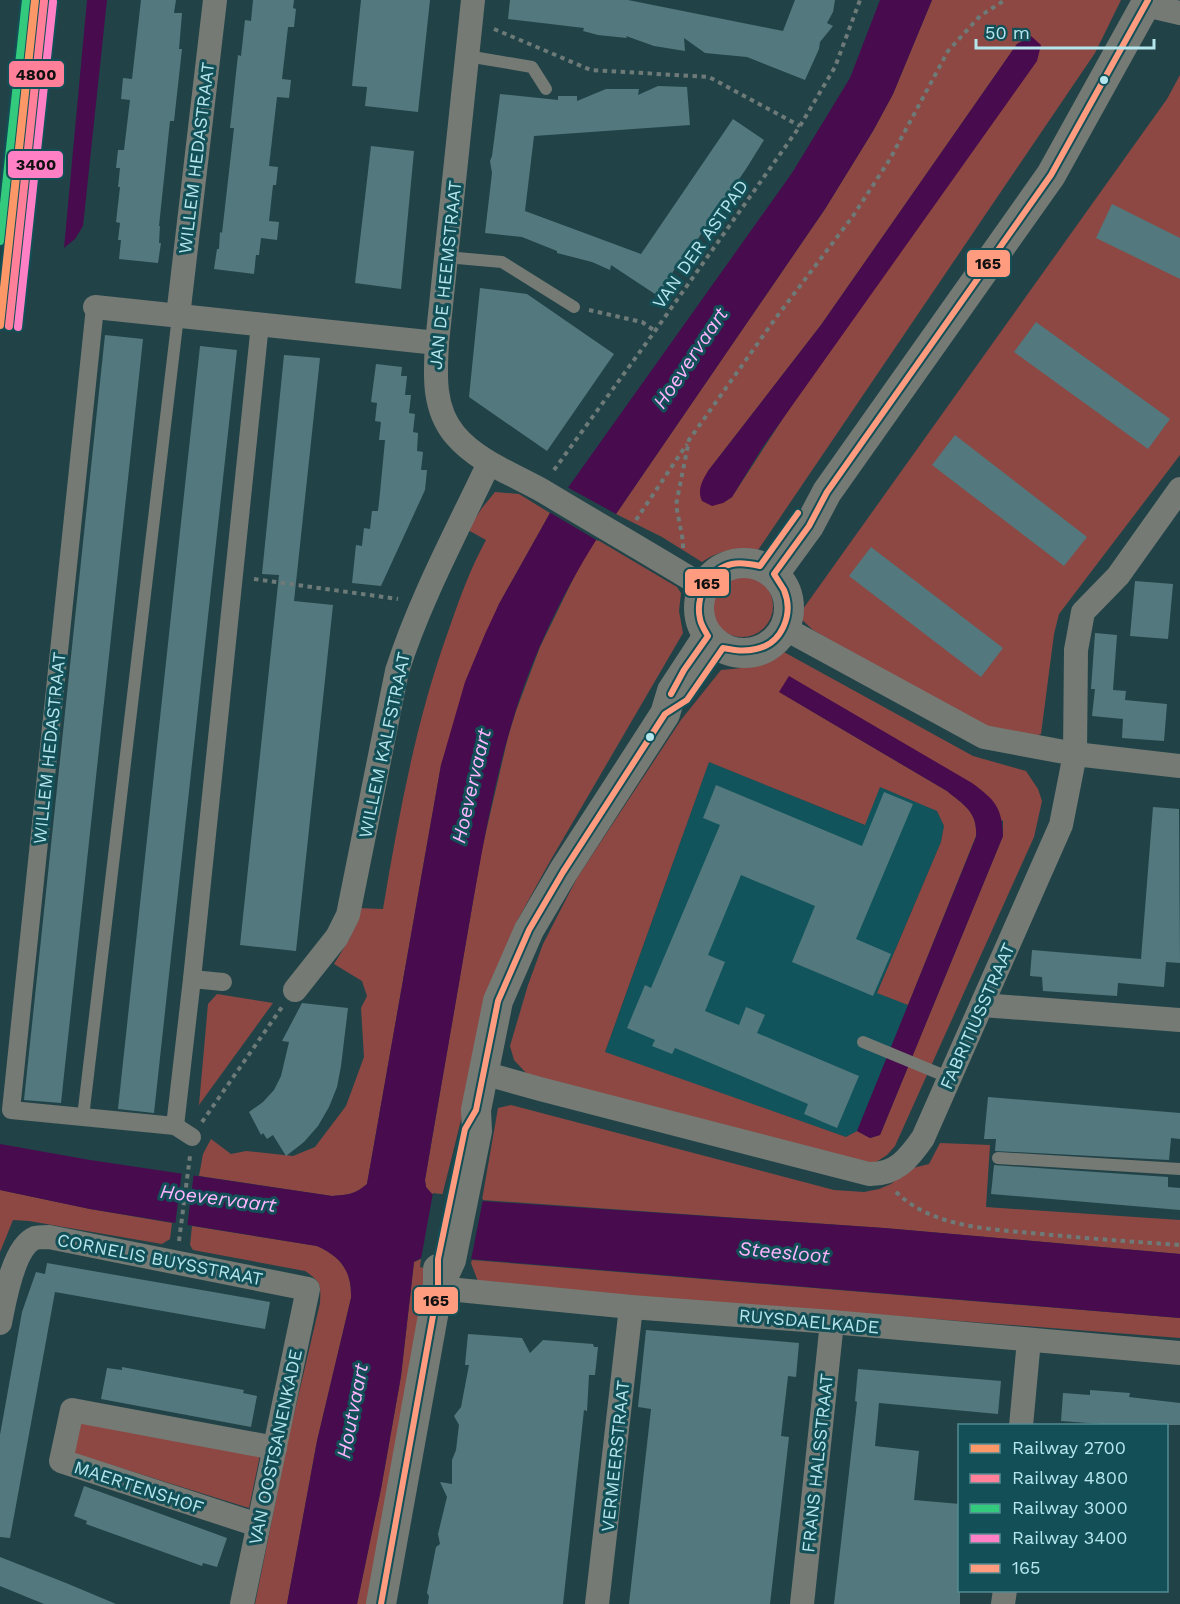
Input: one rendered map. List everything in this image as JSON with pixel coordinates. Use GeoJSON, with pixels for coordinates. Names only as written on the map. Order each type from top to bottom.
{"type":"FeatureCollection","features":[{"type":"Feature","properties":{"kind":"street","name":"WILLEM HEDASTRAAT"},"geometry":{"type":"LineString","coordinates":[[178,316],[215,0]]}},
{"type":"Feature","properties":{"kind":"street"},"geometry":{"type":"LineString","coordinates":[[767,570],[809,526],[827,492],[1051,175],[1147,2],[1180,13]]}},
{"type":"Feature","properties":{"kind":"street","name":"JAN DE HEEMSTRAAT"},"geometry":{"type":"LineString","coordinates":[[472,10],[437,343],[435,380],[439,404],[454,435],[489,463],[615,533],[692,580]]}},
{"type":"Feature","properties":{"kind":"street","name":"WILLEM HEDASTRAAT"},"geometry":{"type":"LineString","coordinates":[[192,1137],[175,1126],[11,1110],[94,307],[437,343]]}},
{"type":"Feature","properties":{"kind":"street"},"geometry":{"type":"LineString","coordinates":[[175,1126],[260,324]]}},
{"type":"Feature","properties":{"kind":"street","name":"WILLEM KALFSTRAAT"},"geometry":{"type":"LineString","coordinates":[[295,990],[337,937],[348,915],[397,671],[408,636],[489,463]]}},
{"type":"Feature","properties":{"kind":"street","name":"FABRITIUSSTRAAT"},"geometry":{"type":"LineString","coordinates":[[878,1175],[892,1171],[910,1157],[923,1138],[1061,825],[1075,754],[1076,650],[1083,612],[1118,576],[1180,489]]}},
{"type":"Feature","properties":{"kind":"street"},"geometry":{"type":"LineString","coordinates":[[744,562],[767,570],[784,586],[788,600],[788,615],[784,628],[775,640],[764,648],[751,652],[737,652],[716,642],[700,620],[699,603],[692,580],[714,574],[728,565],[744,562]]}},
{"type":"Feature","properties":{"kind":"street"},"geometry":{"type":"LineString","coordinates":[[784,628],[984,736],[1075,754],[1180,766]]}},
{"type":"Feature","properties":{"kind":"street"},"geometry":{"type":"LineString","coordinates":[[381,1604],[442,1269],[457,1196],[477,1131],[476,1110],[498,1001],[529,930],[563,872],[665,714],[687,700],[716,642]]}},
{"type":"Feature","properties":{"kind":"street"},"geometry":{"type":"LineString","coordinates":[[192,979],[223,982]]}},
{"type":"Feature","properties":{"kind":"street"},"geometry":{"type":"LineString","coordinates":[[982,1005],[1180,1020]]}},
{"type":"Feature","properties":{"kind":"street"},"geometry":{"type":"LineString","coordinates":[[483,1073],[789,1154],[878,1175]]}},
{"type":"Feature","properties":{"kind":"street","name":"CORNELIS BUYSSTRAAT"},"geometry":{"type":"LineString","coordinates":[[0,1323],[7,1284],[24,1247],[34,1239],[49,1237],[308,1289]]}},
{"type":"Feature","properties":{"kind":"street","name":"RUYSDAELKADE"},"geometry":{"type":"LineString","coordinates":[[442,1269],[631,1307],[832,1322],[1180,1353]]}},
{"type":"Feature","properties":{"kind":"street","name":"VAN OOSTSANENKADE"},"geometry":{"type":"LineString","coordinates":[[242,1604],[308,1289]]}},
{"type":"Feature","properties":{"kind":"street","name":"VERMEERSTRAAT"},"geometry":{"type":"LineString","coordinates":[[597,1604],[631,1307]]}},
{"type":"Feature","properties":{"kind":"street","name":"FRANS HALSSTRAAT"},"geometry":{"type":"LineString","coordinates":[[802,1604],[832,1322]]}},
{"type":"Feature","properties":{"kind":"street"},"geometry":{"type":"LineString","coordinates":[[1021,1424],[1029,1340]]}},
{"type":"Feature","properties":{"kind":"street","name":"MAERTENSHOF"},"geometry":{"type":"LineString","coordinates":[[258,1525],[61,1461],[72,1410],[275,1448]]}},
{"type":"Feature","properties":{"kind":"lane"},"geometry":{"type":"LineString","coordinates":[[467,56],[532,67],[546,89]]}},
{"type":"Feature","properties":{"kind":"lane"},"geometry":{"type":"LineString","coordinates":[[446,257],[502,262],[574,306]]}},
{"type":"Feature","properties":{"kind":"lane"},"geometry":{"type":"LineString","coordinates":[[83,1117],[178,316]]}},
{"type":"Feature","properties":{"kind":"lane"},"geometry":{"type":"LineString","coordinates":[[863,1042],[950,1078]]}},
{"type":"Feature","properties":{"kind":"lane"},"geometry":{"type":"LineString","coordinates":[[998,1158],[1180,1169]]}},
{"type":"Feature","properties":{"kind":"path","name":"VAN DER ASTPAD"},"geometry":{"type":"LineString","coordinates":[[548,495],[655,332],[800,126],[835,67],[861,0]]}},
{"type":"Feature","properties":{"kind":"path"},"geometry":{"type":"LineString","coordinates":[[615,533],[689,440],[853,216],[890,159],[948,51],[980,16],[1005,0]]}},
{"type":"Feature","properties":{"kind":"path"},"geometry":{"type":"LineString","coordinates":[[472,10],[591,69],[709,77],[800,126]]}},
{"type":"Feature","properties":{"kind":"path"},"geometry":{"type":"LineString","coordinates":[[574,306],[642,322],[655,332]]}},
{"type":"Feature","properties":{"kind":"path"},"geometry":{"type":"LineString","coordinates":[[689,440],[676,505],[692,580]]}},
{"type":"Feature","properties":{"kind":"path"},"geometry":{"type":"LineString","coordinates":[[234,576],[423,603]]}},
{"type":"Feature","properties":{"kind":"path"},"geometry":{"type":"LineString","coordinates":[[180,1237],[192,1137],[295,990]]}},
{"type":"Feature","properties":{"kind":"path"},"geometry":{"type":"LineString","coordinates":[[878,1175],[905,1200],[915,1206],[938,1217],[973,1227],[1180,1245]]}},
{"type":"Feature","properties":{"kind":"shaded area"},"geometry":{"type":"Polygon","coordinates":[[[932,0],[1121,0],[1095,53],[756,553],[742,550],[728,551],[702,562],[662,537],[616,514],[825,209],[893,94],[932,0]],[[1031,37],[1017,44],[821,325],[708,471],[723,503],[732,497],[1031,37]]]}},
{"type":"Feature","properties":{"kind":"shaded area"},"geometry":{"type":"Polygon","coordinates":[[[1180,75],[1180,455],[1059,614],[1054,634],[1041,734],[1025,740],[979,727],[813,630],[798,616],[1167,99],[1180,75]]]}},
{"type":"Feature","properties":{"kind":"shaded area"},"geometry":{"type":"Polygon","coordinates":[[[495,492],[519,494],[550,513],[499,604],[441,765],[367,1184],[351,1193],[332,1196],[199,1176],[203,1154],[211,1139],[231,1154],[246,1151],[293,1156],[315,1147],[346,1106],[364,1057],[361,1008],[367,996],[362,981],[334,964],[350,938],[358,908],[383,909],[402,803],[427,698],[461,595],[486,540],[468,530],[495,492]]]}},
{"type":"Feature","properties":{"kind":"shaded area"},"geometry":{"type":"Polygon","coordinates":[[[596,539],[677,587],[681,593],[679,611],[683,633],[517,921],[494,988],[442,1196],[432,1194],[426,1187],[425,1180],[482,849],[508,737],[540,647],[579,567],[596,539]]]}},
{"type":"Feature","properties":{"kind":"shaded area"},"geometry":{"type":"Polygon","coordinates":[[[742,575],[754,577],[764,584],[771,594],[773,606],[771,618],[764,628],[754,635],[742,637],[730,635],[720,628],[713,618],[711,606],[713,594],[720,584],[730,577],[742,575]]]}},
{"type":"Feature","properties":{"kind":"shaded area"},"geometry":{"type":"Polygon","coordinates":[[[782,651],[973,756],[1026,771],[1038,789],[1042,801],[1034,837],[895,1146],[887,1155],[870,1166],[527,1074],[514,1060],[510,1046],[543,944],[577,878],[681,720],[721,670],[753,666],[782,651]],[[779,692],[947,791],[969,810],[975,821],[976,836],[908,1005],[877,993],[941,842],[944,826],[937,811],[880,787],[865,825],[709,762],[605,1052],[846,1137],[857,1131],[870,1138],[880,1135],[1003,836],[1003,821],[779,692]]]}},
{"type":"Feature","properties":{"kind":"shaded area"},"geometry":{"type":"Polygon","coordinates":[[[709,762],[864,825],[880,787],[937,811],[944,826],[941,842],[877,992],[908,1005],[857,1131],[846,1137],[605,1053],[709,762]]]}},
{"type":"Feature","properties":{"kind":"shaded area"},"geometry":{"type":"Polygon","coordinates":[[[217,994],[273,1003],[199,1105],[208,1004],[217,994]]]}},
{"type":"Feature","properties":{"kind":"shaded area"},"geometry":{"type":"Polygon","coordinates":[[[511,1105],[834,1190],[864,1192],[891,1184],[909,1169],[929,1164],[940,1143],[990,1145],[986,1207],[1180,1220],[1180,1254],[884,1228],[482,1200],[498,1108],[511,1105]]]}},
{"type":"Feature","properties":{"kind":"shaded area"},"geometry":{"type":"Polygon","coordinates":[[[0,1190],[172,1223],[170,1239],[162,1244],[13,1220],[0,1252],[0,1190]]]}},
{"type":"Feature","properties":{"kind":"shaded area"},"geometry":{"type":"Polygon","coordinates":[[[192,1226],[317,1246],[339,1260],[349,1280],[351,1298],[317,1441],[287,1604],[255,1604],[288,1440],[320,1303],[320,1287],[317,1281],[305,1271],[193,1250],[190,1245],[192,1226]]]}},
{"type":"Feature","properties":{"kind":"shaded area"},"geometry":{"type":"Polygon","coordinates":[[[421,1259],[420,1267],[427,1269],[370,1604],[357,1604],[401,1376],[414,1262],[421,1259]]]}},
{"type":"Feature","properties":{"kind":"shaded area"},"geometry":{"type":"Polygon","coordinates":[[[472,1260],[1180,1318],[1180,1338],[479,1284],[472,1260]]]}},
{"type":"Feature","properties":{"kind":"shaded area"},"geometry":{"type":"Polygon","coordinates":[[[80,1421],[260,1455],[249,1508],[73,1453],[80,1421]]]}},
{"type":"Feature","properties":{"kind":"water"},"geometry":{"type":"Polygon","coordinates":[[[87,0],[107,0],[83,226],[75,239],[64,248],[87,0]]]}},
{"type":"Feature","properties":{"kind":"water"},"geometry":{"type":"Polygon","coordinates":[[[880,0],[932,0],[893,94],[825,209],[598,537],[557,610],[524,687],[499,771],[486,829],[425,1180],[426,1187],[432,1194],[481,1201],[884,1228],[1180,1254],[1180,1318],[470,1259],[421,1258],[414,1262],[401,1376],[357,1604],[287,1604],[317,1441],[351,1298],[349,1280],[343,1266],[333,1255],[317,1246],[90,1209],[0,1190],[0,1144],[90,1160],[332,1196],[351,1193],[367,1184],[441,765],[465,682],[485,634],[499,604],[550,513],[792,173],[850,78],[880,0]]]}},
{"type":"Feature","properties":{"kind":"water"},"geometry":{"type":"Polygon","coordinates":[[[1031,36],[1041,45],[1037,61],[762,448],[732,497],[712,506],[702,501],[700,489],[708,471],[821,325],[1017,44],[1031,36]]]}},
{"type":"Feature","properties":{"kind":"water"},"geometry":{"type":"Polygon","coordinates":[[[789,676],[972,783],[992,800],[1001,818],[1003,836],[880,1135],[870,1138],[857,1131],[976,837],[975,821],[969,810],[947,791],[779,692],[789,676]]]}},
{"type":"Feature","properties":{"kind":"pier"},"geometry":{"type":"Polygon","coordinates":[[[567,487],[616,514],[598,541],[549,512],[567,487]]]}},
{"type":"Feature","properties":{"kind":"pier"},"geometry":{"type":"Polygon","coordinates":[[[182,1170],[194,1172],[187,1228],[175,1226],[182,1170]]]}},
{"type":"Feature","properties":{"kind":"pier"},"geometry":{"type":"Polygon","coordinates":[[[433,1193],[483,1199],[471,1260],[421,1259],[433,1193]]]}},
{"type":"Feature","properties":{"kind":"building"},"geometry":{"type":"Polygon","coordinates":[[[141,0],[176,0],[174,13],[182,13],[179,49],[182,49],[174,121],[170,121],[159,226],[159,243],[161,243],[158,263],[119,259],[120,223],[116,222],[120,187],[118,187],[120,168],[116,168],[118,150],[124,150],[130,100],[121,99],[123,78],[132,79],[141,0]]]}},
{"type":"Feature","properties":{"kind":"building"},"geometry":{"type":"Polygon","coordinates":[[[253,0],[294,0],[293,8],[296,9],[294,27],[288,27],[282,79],[291,80],[289,98],[277,97],[269,166],[278,167],[276,185],[273,185],[269,221],[279,222],[277,240],[261,238],[254,274],[214,269],[220,232],[222,233],[234,128],[230,128],[238,55],[241,56],[245,20],[251,21],[253,0]]]}},
{"type":"Feature","properties":{"kind":"building"},"geometry":{"type":"Polygon","coordinates":[[[361,0],[430,0],[418,112],[365,106],[367,87],[352,86],[361,0]]]}},
{"type":"Feature","properties":{"kind":"building"},"geometry":{"type":"Polygon","coordinates":[[[510,0],[628,0],[783,31],[795,0],[835,0],[833,12],[827,23],[833,26],[820,42],[805,80],[747,57],[705,53],[684,38],[685,51],[654,46],[626,36],[627,38],[598,35],[583,31],[584,28],[508,19],[510,0]]]}},
{"type":"Feature","properties":{"kind":"building"},"geometry":{"type":"Polygon","coordinates":[[[658,86],[687,87],[690,125],[534,136],[525,211],[641,254],[733,119],[764,140],[682,265],[679,262],[658,296],[611,265],[610,270],[592,262],[557,253],[557,251],[522,237],[485,233],[492,173],[490,161],[500,94],[558,100],[558,96],[577,96],[577,101],[606,89],[639,89],[638,95],[658,86]]]}},
{"type":"Feature","properties":{"kind":"building"},"geometry":{"type":"Polygon","coordinates":[[[371,146],[414,151],[401,289],[355,283],[371,146]]]}},
{"type":"Feature","properties":{"kind":"building"},"geometry":{"type":"Polygon","coordinates":[[[1112,204],[1180,238],[1180,279],[1096,238],[1112,204]]]}},
{"type":"Feature","properties":{"kind":"building"},"geometry":{"type":"Polygon","coordinates":[[[480,288],[527,294],[614,354],[547,451],[469,397],[480,288]]]}},
{"type":"Feature","properties":{"kind":"building"},"geometry":{"type":"Polygon","coordinates":[[[1036,322],[1170,419],[1148,449],[1014,352],[1036,322]]]}},
{"type":"Feature","properties":{"kind":"building"},"geometry":{"type":"Polygon","coordinates":[[[105,335],[143,339],[61,1103],[24,1100],[105,335]]]}},
{"type":"Feature","properties":{"kind":"building"},"geometry":{"type":"Polygon","coordinates":[[[200,346],[237,350],[154,1113],[118,1109],[200,346]]]}},
{"type":"Feature","properties":{"kind":"building"},"geometry":{"type":"Polygon","coordinates":[[[284,355],[320,358],[294,601],[333,605],[296,951],[240,945],[279,575],[262,574],[284,355]]]}},
{"type":"Feature","properties":{"kind":"building"},"geometry":{"type":"Polygon","coordinates":[[[376,364],[402,367],[401,376],[407,376],[405,395],[411,395],[409,413],[415,414],[413,432],[418,433],[417,451],[423,452],[421,470],[427,470],[425,490],[381,586],[352,583],[356,545],[362,546],[364,528],[370,529],[372,511],[378,511],[380,493],[385,440],[379,440],[381,422],[375,421],[377,403],[371,402],[376,364]]]}},
{"type":"Feature","properties":{"kind":"building"},"geometry":{"type":"Polygon","coordinates":[[[955,435],[1087,537],[1064,566],[932,465],[955,435]]]}},
{"type":"Feature","properties":{"kind":"building"},"geometry":{"type":"Polygon","coordinates":[[[871,547],[1003,648],[981,677],[849,576],[871,547]]]}},
{"type":"Feature","properties":{"kind":"building"},"geometry":{"type":"Polygon","coordinates":[[[1135,581],[1173,584],[1168,639],[1130,636],[1135,581]]]}},
{"type":"Feature","properties":{"kind":"building"},"geometry":{"type":"Polygon","coordinates":[[[1095,633],[1117,635],[1113,690],[1126,691],[1125,700],[1167,704],[1164,741],[1122,738],[1123,719],[1092,716],[1095,689],[1091,689],[1095,633]]]}},
{"type":"Feature","properties":{"kind":"building"},"geometry":{"type":"Polygon","coordinates":[[[716,785],[862,846],[884,792],[913,804],[856,939],[891,954],[873,996],[792,962],[815,906],[741,875],[708,955],[725,962],[705,1011],[739,1025],[746,1007],[765,1015],[757,1033],[859,1076],[837,1128],[804,1114],[808,1104],[675,1048],[672,1054],[652,1046],[655,1040],[627,1028],[645,985],[651,988],[720,825],[703,818],[716,785]]]}},
{"type":"Feature","properties":{"kind":"building"},"geometry":{"type":"Polygon","coordinates":[[[1153,807],[1179,809],[1180,963],[1166,962],[1164,987],[1118,983],[1117,996],[1043,991],[1042,977],[1030,976],[1032,950],[1141,959],[1153,807]]]}},
{"type":"Feature","properties":{"kind":"building"},"geometry":{"type":"Polygon","coordinates":[[[302,1003],[348,1008],[337,1087],[329,1107],[318,1126],[304,1142],[286,1156],[273,1135],[267,1139],[263,1133],[261,1135],[249,1112],[274,1090],[281,1076],[289,1042],[282,1041],[302,1003]]]}},
{"type":"Feature","properties":{"kind":"building"},"geometry":{"type":"Polygon","coordinates":[[[988,1097],[1180,1113],[1180,1139],[1171,1138],[1169,1160],[995,1151],[996,1139],[984,1139],[988,1097]]]}},
{"type":"Feature","properties":{"kind":"building"},"geometry":{"type":"Polygon","coordinates":[[[994,1165],[1168,1177],[1168,1187],[1180,1188],[1180,1210],[991,1194],[994,1165]]]}},
{"type":"Feature","properties":{"kind":"building"},"geometry":{"type":"Polygon","coordinates":[[[47,1263],[270,1302],[265,1329],[55,1292],[10,1538],[0,1537],[0,1435],[22,1312],[36,1272],[45,1274],[47,1263]]]}},
{"type":"Feature","properties":{"kind":"building"},"geometry":{"type":"Polygon","coordinates":[[[646,1330],[799,1343],[796,1377],[788,1376],[781,1436],[789,1437],[770,1604],[629,1604],[651,1409],[638,1407],[646,1330]]]}},
{"type":"Feature","properties":{"kind":"building"},"geometry":{"type":"Polygon","coordinates":[[[468,1334],[522,1338],[530,1353],[543,1340],[593,1344],[594,1347],[598,1347],[595,1375],[589,1375],[587,1411],[584,1410],[563,1604],[428,1604],[427,1593],[436,1547],[440,1544],[438,1534],[447,1497],[440,1482],[452,1484],[452,1460],[456,1450],[459,1425],[454,1416],[461,1407],[469,1365],[465,1365],[468,1334]]]}},
{"type":"Feature","properties":{"kind":"building"},"geometry":{"type":"Polygon","coordinates":[[[122,1367],[244,1390],[243,1393],[257,1396],[251,1427],[101,1399],[107,1368],[122,1370],[122,1367]]]}},
{"type":"Feature","properties":{"kind":"building"},"geometry":{"type":"Polygon","coordinates":[[[858,1369],[1001,1381],[998,1414],[879,1403],[875,1446],[919,1451],[914,1500],[958,1504],[960,1604],[834,1604],[857,1402],[855,1401],[858,1369]]]}},
{"type":"Feature","properties":{"kind":"building"},"geometry":{"type":"Polygon","coordinates":[[[1090,1390],[1130,1393],[1129,1397],[1180,1403],[1180,1425],[1061,1421],[1063,1393],[1090,1395],[1090,1390]]]}},
{"type":"Feature","properties":{"kind":"building"},"geometry":{"type":"Polygon","coordinates":[[[84,1486],[227,1538],[217,1567],[203,1563],[202,1566],[86,1524],[87,1521],[74,1516],[84,1486]]]}},
{"type":"Feature","properties":{"kind":"building"},"geometry":{"type":"Polygon","coordinates":[[[0,1557],[116,1604],[44,1604],[0,1586],[0,1557]]]}},
{"type":"Feature","properties":{"kind":"rail line","name":"3000"},"geometry":{"type":"LineString","coordinates":[[0,241],[26,0]]}},
{"type":"Feature","properties":{"kind":"rail line","name":"2700"},"geometry":{"type":"LineString","coordinates":[[0,325],[35,0]]}},
{"type":"Feature","properties":{"kind":"rail line","name":"4800"},"geometry":{"type":"LineString","coordinates":[[9,326],[44,1]]}},
{"type":"Feature","properties":{"kind":"rail line","name":"3400"},"geometry":{"type":"LineString","coordinates":[[18,327],[53,2]]}},
{"type":"Feature","properties":{"kind":"transit line","name":"165"},"geometry":{"type":"LineString","coordinates":[[381,1604],[438,1288],[438,1259],[465,1129],[476,1110],[498,1001],[529,930],[563,872],[665,714],[687,700],[723,648],[743,651],[765,646],[773,641],[784,627],[788,609],[787,599],[774,574],[809,526],[827,492],[1051,175],[1148,0]]}},
{"type":"Feature","properties":{"kind":"transit line","name":"165"},"geometry":{"type":"LineString","coordinates":[[671,694],[684,670],[708,636],[701,623],[699,611],[702,593],[710,578],[732,564],[760,566],[798,513]]}},
{"type":"Feature","properties":{"kind":"water label","name":"Hoevervaart"},"geometry":{"type":"Point","coordinates":[690,358]}},
{"type":"Feature","properties":{"kind":"water label","name":"Hoevervaart"},"geometry":{"type":"Point","coordinates":[471,786]}},
{"type":"Feature","properties":{"kind":"water label","name":"Hoevervaart"},"geometry":{"type":"Point","coordinates":[218,1198]}},
{"type":"Feature","properties":{"kind":"water label","name":"Steesloot"},"geometry":{"type":"Point","coordinates":[784,1252]}},
{"type":"Feature","properties":{"kind":"water label","name":"Houtvaart"},"geometry":{"type":"Point","coordinates":[352,1411]}}]}
